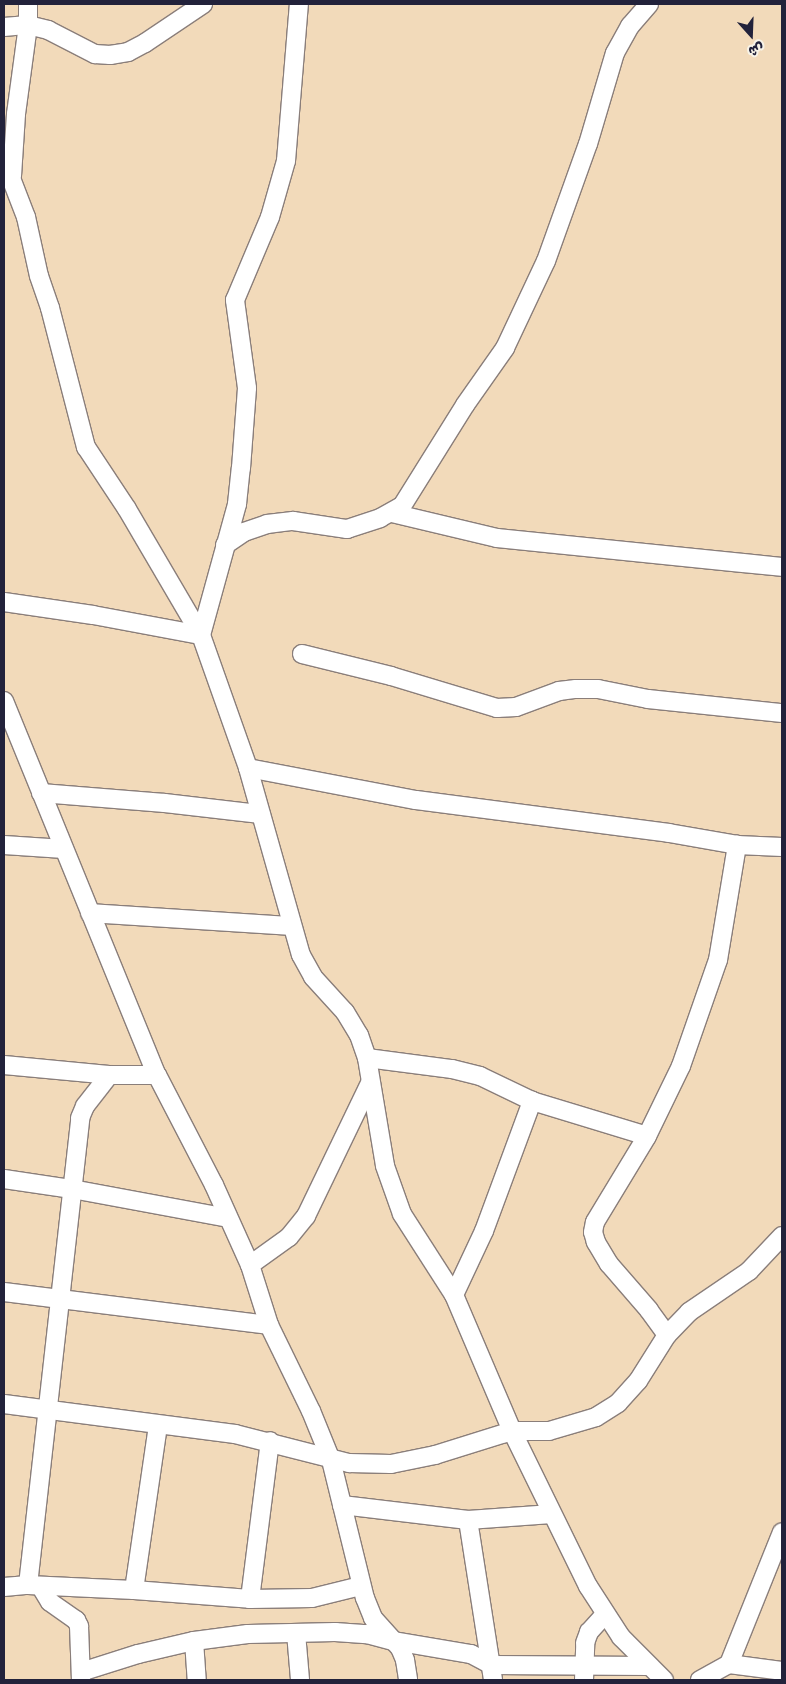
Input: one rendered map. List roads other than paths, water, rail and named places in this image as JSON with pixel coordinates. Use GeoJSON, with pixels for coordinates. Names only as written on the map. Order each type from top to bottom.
{"type":"FeatureCollection","features":[{"type":"Feature","properties":{"kind":"street"},"geometry":{"type":"LineString","coordinates":[[12,177],[16,114],[28,25],[28,4]]}},
{"type":"Feature","properties":{"kind":"street"},"geometry":{"type":"LineString","coordinates":[[4,27],[28,25],[48,30],[95,54],[110,56],[128,52],[145,43],[202,4]]}},
{"type":"Feature","properties":{"kind":"street"},"geometry":{"type":"LineString","coordinates":[[201,635],[237,504],[247,388],[235,300],[270,217],[286,161],[299,4]]}},
{"type":"Feature","properties":{"kind":"street"},"geometry":{"type":"LineString","coordinates":[[225,545],[244,532],[267,524],[293,521],[347,529],[392,513],[402,506],[465,405],[505,348],[546,261],[588,144],[615,53],[630,26],[649,4]]}},
{"type":"Feature","properties":{"kind":"street"},"geometry":{"type":"LineString","coordinates":[[4,160],[26,217],[39,276],[50,308],[86,447],[127,509],[201,635],[222,700],[248,768],[300,955],[313,977],[344,1012],[359,1035],[367,1058],[385,1166],[402,1214],[454,1295],[512,1430],[552,1514],[605,1614],[621,1637],[664,1680]]}},
{"type":"Feature","properties":{"kind":"street"},"geometry":{"type":"LineString","coordinates":[[392,513],[497,538],[782,567]]}},
{"type":"Feature","properties":{"kind":"street"},"geometry":{"type":"LineString","coordinates":[[4,602],[93,615],[201,635]]}},
{"type":"Feature","properties":{"kind":"street"},"geometry":{"type":"LineString","coordinates":[[302,654],[391,676],[497,708],[516,707],[559,691],[598,689],[648,699],[782,713]]}},
{"type":"Feature","properties":{"kind":"street"},"geometry":{"type":"LineString","coordinates":[[4,701],[10,733],[41,792],[157,1075],[214,1185],[250,1265],[269,1325],[311,1411],[331,1460],[361,1586],[372,1618],[394,1642],[405,1660],[408,1680]]}},
{"type":"Feature","properties":{"kind":"street"},"geometry":{"type":"LineString","coordinates":[[248,768],[416,800],[669,833],[737,845],[782,847]]}},
{"type":"Feature","properties":{"kind":"street"},"geometry":{"type":"LineString","coordinates":[[41,792],[165,802],[260,814]]}},
{"type":"Feature","properties":{"kind":"street"},"geometry":{"type":"LineString","coordinates":[[4,845],[64,849]]}},
{"type":"Feature","properties":{"kind":"street"},"geometry":{"type":"LineString","coordinates":[[667,1335],[650,1310],[609,1264],[596,1242],[593,1232],[595,1222],[647,1136],[681,1066],[718,960],[737,845]]}},
{"type":"Feature","properties":{"kind":"street"},"geometry":{"type":"LineString","coordinates":[[90,913],[292,926]]}},
{"type":"Feature","properties":{"kind":"street"},"geometry":{"type":"LineString","coordinates":[[367,1058],[452,1068],[487,1079],[532,1100],[647,1136]]}},
{"type":"Feature","properties":{"kind":"street"},"geometry":{"type":"LineString","coordinates":[[4,1065],[109,1075],[157,1075]]}},
{"type":"Feature","properties":{"kind":"street"},"geometry":{"type":"LineString","coordinates":[[109,1075],[85,1106],[80,1118],[49,1409],[34,1586],[50,1602],[76,1620],[79,1626],[81,1676],[138,1654],[194,1641],[248,1634],[296,1633],[367,1634],[394,1642],[472,1654],[493,1673],[627,1673],[649,1666]]}},
{"type":"Feature","properties":{"kind":"street"},"geometry":{"type":"LineString","coordinates":[[250,1265],[289,1236],[306,1216],[370,1082]]}},
{"type":"Feature","properties":{"kind":"street"},"geometry":{"type":"LineString","coordinates":[[454,1295],[484,1231],[532,1100]]}},
{"type":"Feature","properties":{"kind":"street"},"geometry":{"type":"LineString","coordinates":[[4,1179],[72,1189],[228,1218]]}},
{"type":"Feature","properties":{"kind":"street"},"geometry":{"type":"LineString","coordinates":[[4,1404],[234,1434],[270,1441],[331,1460],[349,1463],[391,1464],[435,1455],[512,1430],[549,1431],[596,1416],[618,1403],[638,1381],[667,1335],[689,1312],[749,1270],[782,1236]]}},
{"type":"Feature","properties":{"kind":"street"},"geometry":{"type":"LineString","coordinates":[[4,1292],[269,1325]]}},
{"type":"Feature","properties":{"kind":"street"},"geometry":{"type":"LineString","coordinates":[[134,1590],[158,1425]]}},
{"type":"Feature","properties":{"kind":"street"},"geometry":{"type":"LineString","coordinates":[[250,1599],[270,1441]]}},
{"type":"Feature","properties":{"kind":"street"},"geometry":{"type":"LineString","coordinates":[[342,1506],[468,1520],[552,1514]]}},
{"type":"Feature","properties":{"kind":"street"},"geometry":{"type":"LineString","coordinates":[[468,1520],[493,1673]]}},
{"type":"Feature","properties":{"kind":"street"},"geometry":{"type":"LineString","coordinates":[[700,1680],[729,1664],[775,1567],[782,1532]]}},
{"type":"Feature","properties":{"kind":"street"},"geometry":{"type":"LineString","coordinates":[[4,1587],[34,1586],[134,1590],[250,1599],[312,1598],[361,1586]]}},
{"type":"Feature","properties":{"kind":"street"},"geometry":{"type":"LineString","coordinates":[[584,1673],[585,1643],[589,1632],[605,1614]]}},
{"type":"Feature","properties":{"kind":"street"},"geometry":{"type":"LineString","coordinates":[[296,1633],[300,1680]]}},
{"type":"Feature","properties":{"kind":"street"},"geometry":{"type":"LineString","coordinates":[[194,1641],[197,1680]]}},
{"type":"Feature","properties":{"kind":"street"},"geometry":{"type":"LineString","coordinates":[[729,1664],[782,1671]]}}]}
